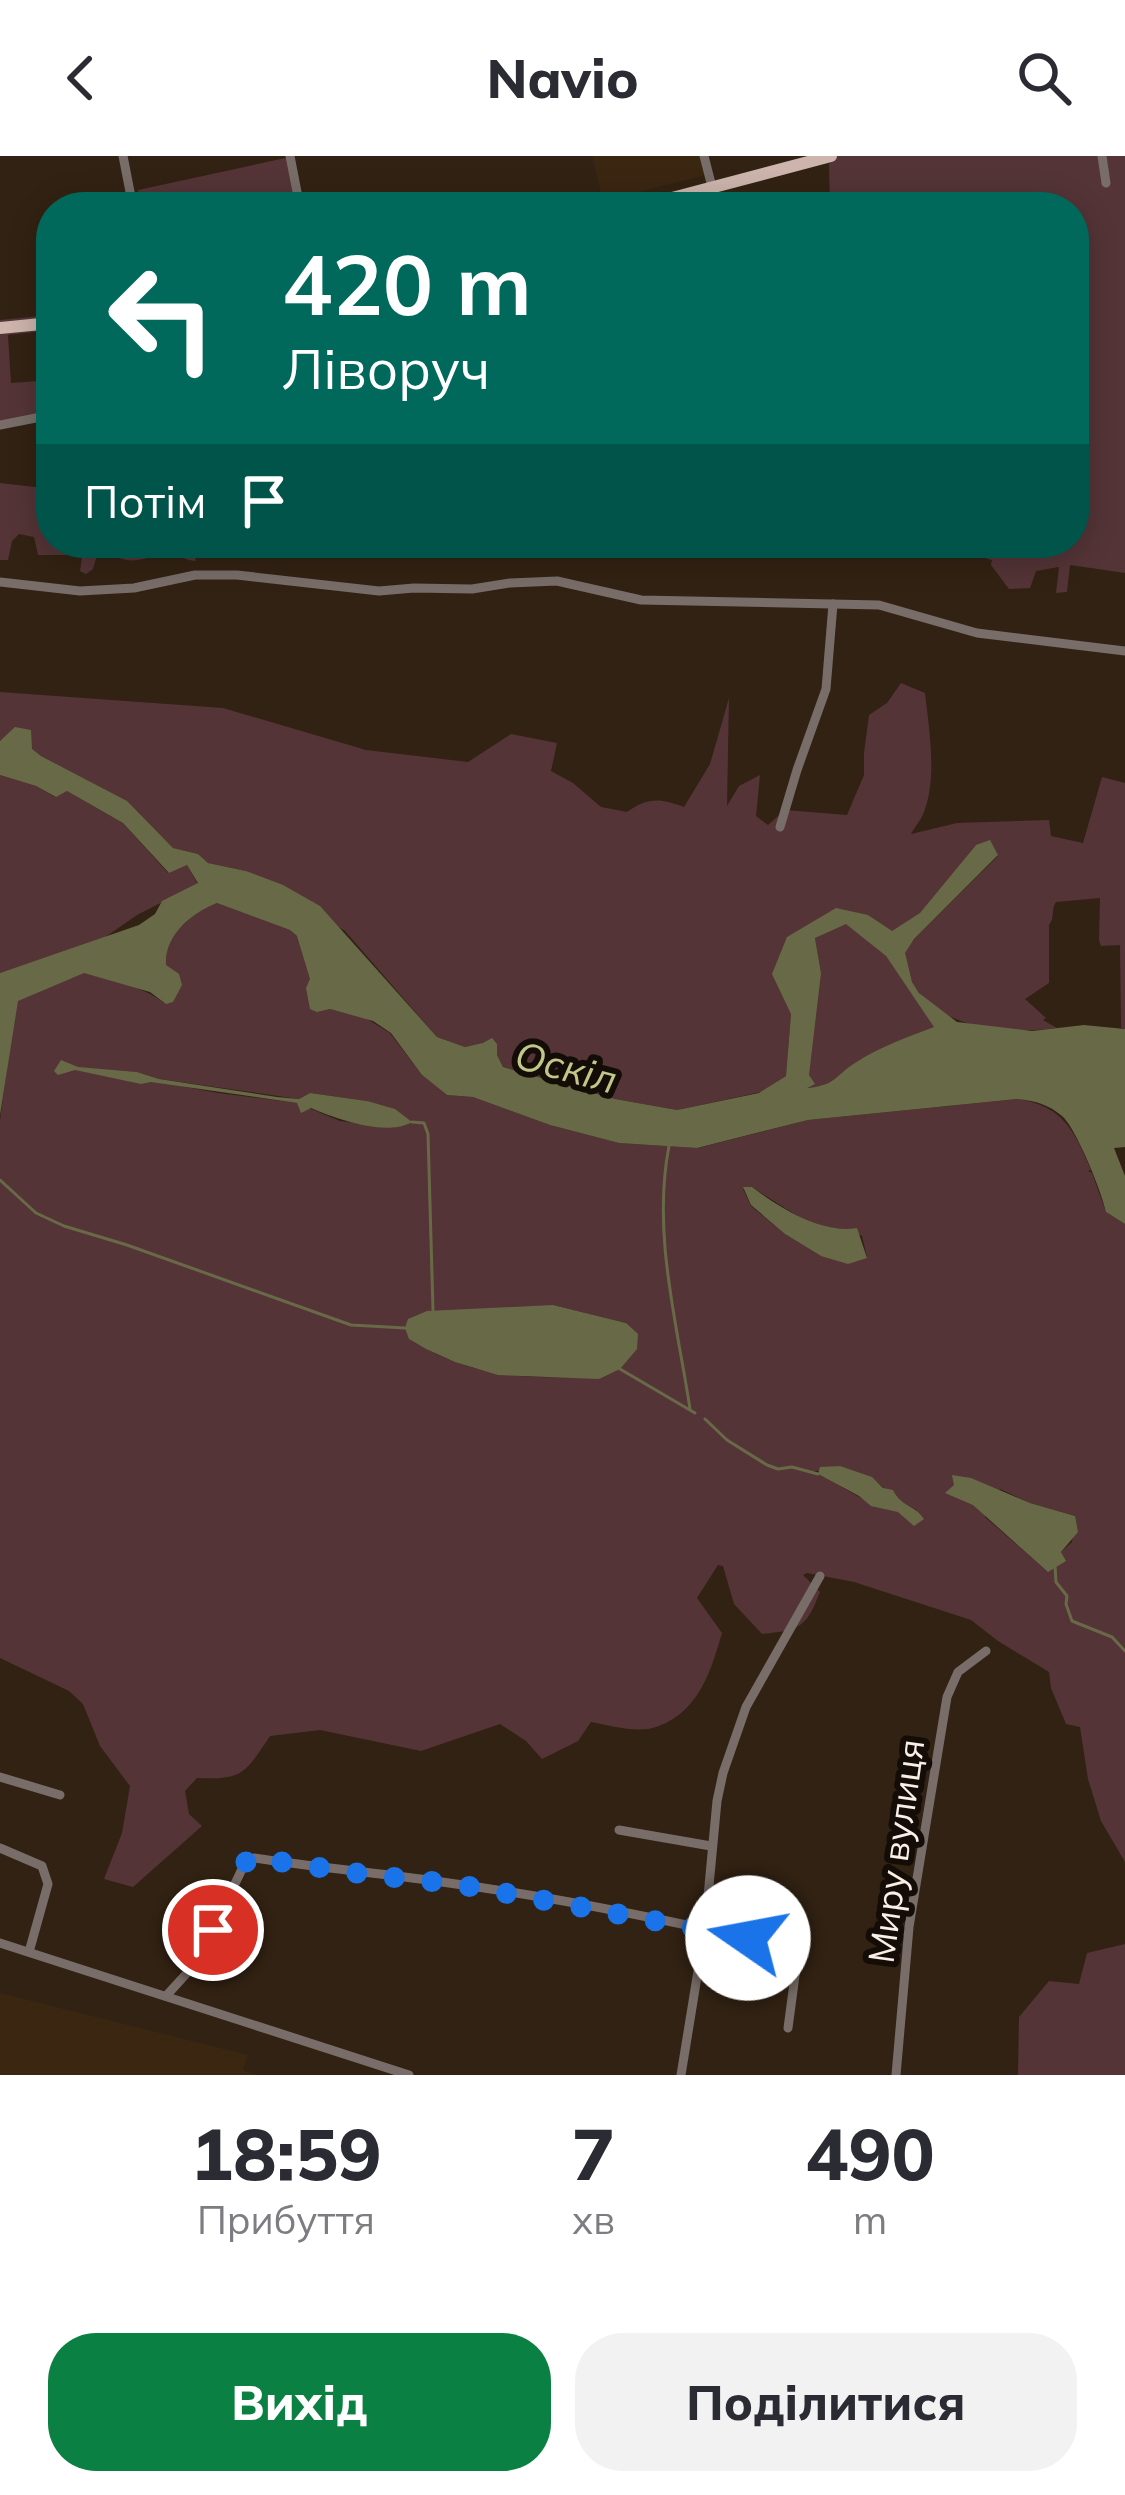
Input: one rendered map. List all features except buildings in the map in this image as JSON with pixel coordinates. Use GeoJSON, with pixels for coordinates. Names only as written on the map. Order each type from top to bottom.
{"type":"FeatureCollection","features":[{"type":"Feature","properties":{"kind":"main road"},"geometry":{"type":"LineString","coordinates":[[696,192],[831,156]]}},
{"type":"Feature","properties":{"kind":"main road"},"geometry":{"type":"LineString","coordinates":[[0,328],[36,324]]}},
{"type":"Feature","properties":{"kind":"street"},"geometry":{"type":"LineString","coordinates":[[123,156],[130,192]]}},
{"type":"Feature","properties":{"kind":"street"},"geometry":{"type":"LineString","coordinates":[[290,156],[297,192]]}},
{"type":"Feature","properties":{"kind":"street"},"geometry":{"type":"LineString","coordinates":[[704,156],[712,188]]}},
{"type":"Feature","properties":{"kind":"street"},"geometry":{"type":"LineString","coordinates":[[1102,156],[1106,183]]}},
{"type":"Feature","properties":{"kind":"street"},"geometry":{"type":"LineString","coordinates":[[0,425],[36,418]]}},
{"type":"Feature","properties":{"kind":"street"},"geometry":{"type":"LineString","coordinates":[[0,582],[80,591],[134,588],[195,575],[237,575],[379,591],[557,581],[641,600],[879,605],[977,633],[1125,651]]}},
{"type":"Feature","properties":{"kind":"street"},"geometry":{"type":"LineString","coordinates":[[780,827],[826,689],[832,604]]}},
{"type":"Feature","properties":{"kind":"street"},"geometry":{"type":"LineString","coordinates":[[681,2075],[705,1928],[716,1801],[746,1707],[820,1576]]}},
{"type":"Feature","properties":{"kind":"street","name":"Миру вулиця"},"geometry":{"type":"LineString","coordinates":[[896,2075],[909,1927],[946,1696],[958,1672],[986,1651]]}},
{"type":"Feature","properties":{"kind":"street"},"geometry":{"type":"LineString","coordinates":[[0,1777],[60,1795]]}},
{"type":"Feature","properties":{"kind":"street"},"geometry":{"type":"LineString","coordinates":[[619,1830],[711,1846]]}},
{"type":"Feature","properties":{"kind":"street"},"geometry":{"type":"LineString","coordinates":[[0,1848],[42,1866],[47,1874],[29,1952]]}},
{"type":"Feature","properties":{"kind":"street"},"geometry":{"type":"LineString","coordinates":[[166,1996],[198,1961],[247,1860],[254,1858],[456,1884],[791,1948],[797,1952],[788,2028]]}},
{"type":"Feature","properties":{"kind":"street"},"geometry":{"type":"LineString","coordinates":[[0,1943],[405,2074]]}},
{"type":"Feature","properties":{"kind":"shaded area"},"geometry":{"type":"Polygon","coordinates":[[[592,156],[701,156],[706,175],[639,192],[601,192],[592,156]]]}},
{"type":"Feature","properties":{"kind":"shaded area"},"geometry":{"type":"Polygon","coordinates":[[[837,156],[1125,156],[1125,573],[1070,565],[1067,592],[1056,593],[1059,567],[1036,571],[1030,588],[1009,589],[992,560],[985,558],[1089,558],[1089,192],[830,192],[829,164],[837,156]]]}},
{"type":"Feature","properties":{"kind":"shaded area"},"geometry":{"type":"Polygon","coordinates":[[[290,157],[297,192],[138,192],[290,157]]]}},
{"type":"Feature","properties":{"kind":"shaded area"},"geometry":{"type":"Polygon","coordinates":[[[36,316],[36,332],[8,335],[11,383],[36,381],[36,418],[0,425],[0,320],[36,316]]]}},
{"type":"Feature","properties":{"kind":"shaded area"},"geometry":{"type":"Polygon","coordinates":[[[0,483],[36,487],[36,546],[34,537],[19,534],[12,541],[8,560],[0,560],[0,483]]]}},
{"type":"Feature","properties":{"kind":"shaded area"},"geometry":{"type":"Polygon","coordinates":[[[82,558],[96,558],[93,569],[86,574],[80,571],[82,558]]]}},
{"type":"Feature","properties":{"kind":"shaded area"},"geometry":{"type":"Polygon","coordinates":[[[901,683],[925,693],[931,752],[929,796],[911,834],[957,823],[1049,820],[1051,836],[1083,843],[1102,777],[1125,783],[1125,1029],[1121,1028],[1120,945],[1101,946],[1100,898],[1055,905],[1049,925],[1049,983],[1025,999],[1057,1028],[981,1027],[945,1014],[917,990],[903,954],[998,856],[990,841],[975,846],[921,914],[891,933],[868,915],[787,937],[791,1014],[786,1076],[761,1092],[677,1110],[615,1099],[503,1067],[497,1055],[482,1044],[465,1047],[437,1037],[345,931],[246,871],[208,863],[198,854],[173,848],[126,801],[9,734],[0,741],[0,692],[223,708],[366,750],[468,762],[511,734],[557,743],[551,771],[601,807],[627,812],[654,800],[684,807],[710,764],[729,698],[727,806],[739,786],[760,775],[756,816],[768,825],[785,810],[847,815],[864,775],[869,715],[887,703],[901,683]]]}},
{"type":"Feature","properties":{"kind":"shaded area"},"geometry":{"type":"Polygon","coordinates":[[[15,727],[31,730],[32,749],[127,801],[173,848],[283,885],[320,906],[437,1037],[465,1047],[492,1038],[503,1067],[615,1099],[677,1110],[759,1093],[786,1076],[791,1014],[772,974],[787,937],[836,908],[868,915],[892,931],[920,913],[976,845],[990,840],[998,855],[905,953],[912,982],[957,1022],[1032,1031],[1084,1025],[1125,1029],[1125,1147],[1114,1148],[1125,1176],[1125,1224],[1106,1212],[1068,1123],[1052,1109],[1030,1101],[808,1120],[697,1148],[619,1143],[473,1097],[447,1095],[422,1075],[391,1033],[373,1021],[330,1009],[310,1009],[306,988],[310,979],[297,936],[290,930],[217,903],[189,919],[169,944],[166,965],[179,974],[182,985],[173,1002],[166,1004],[150,992],[84,973],[18,1001],[0,1115],[0,973],[139,925],[155,914],[162,901],[198,883],[187,865],[169,873],[123,823],[67,791],[56,797],[0,775],[0,741],[15,727]],[[846,924],[815,938],[821,973],[809,1075],[815,1084],[807,1088],[830,1082],[874,1052],[934,1027],[886,956],[846,924]]]}},
{"type":"Feature","properties":{"kind":"shaded area"},"geometry":{"type":"Polygon","coordinates":[[[0,775],[55,797],[67,791],[123,823],[168,873],[187,865],[198,884],[137,915],[101,940],[0,973],[0,775]]]}},
{"type":"Feature","properties":{"kind":"shaded area"},"geometry":{"type":"Polygon","coordinates":[[[217,903],[290,930],[362,995],[317,1012],[330,1009],[367,1019],[390,1033],[422,1075],[447,1095],[473,1097],[619,1143],[698,1148],[808,1120],[1018,1099],[1046,1107],[1065,1122],[1085,1156],[1106,1212],[1125,1224],[1125,1862],[1101,1821],[1080,1727],[1066,1724],[1049,1672],[971,1620],[854,1582],[807,1573],[803,1575],[820,1592],[806,1620],[793,1628],[762,1634],[734,1604],[723,1566],[718,1565],[697,1598],[722,1633],[702,1687],[673,1719],[643,1729],[591,1722],[578,1741],[542,1759],[500,1724],[421,1751],[320,1730],[270,1736],[241,1772],[224,1778],[197,1778],[185,1791],[189,1814],[202,1826],[133,1887],[104,1879],[122,1833],[130,1786],[100,1746],[83,1704],[69,1691],[0,1658],[0,1120],[16,1001],[84,971],[137,988],[166,1004],[164,964],[169,944],[186,922],[217,903]],[[83,1068],[297,1103],[340,1121],[394,1128],[367,1101],[310,1093],[299,1099],[137,1072],[83,1068]],[[752,1187],[743,1189],[751,1206],[821,1256],[867,1257],[862,1236],[810,1224],[752,1187]],[[553,1305],[409,1339],[447,1359],[485,1371],[567,1377],[626,1323],[553,1305]],[[839,1466],[812,1472],[875,1504],[917,1510],[871,1477],[839,1466]],[[1000,1489],[985,1517],[1047,1571],[1065,1561],[1061,1552],[1072,1542],[1075,1516],[1000,1489]]]}},
{"type":"Feature","properties":{"kind":"shaded area"},"geometry":{"type":"Polygon","coordinates":[[[844,921],[886,956],[935,1027],[829,1086],[798,1089],[806,1075],[814,989],[821,973],[815,938],[844,921]]]}},
{"type":"Feature","properties":{"kind":"shaded area"},"geometry":{"type":"Polygon","coordinates":[[[61,1060],[78,1067],[137,1072],[277,1097],[299,1099],[310,1093],[367,1101],[395,1109],[412,1122],[376,1127],[311,1108],[301,1113],[297,1103],[141,1084],[75,1070],[58,1075],[54,1071],[61,1060]]]}},
{"type":"Feature","properties":{"kind":"shaded area"},"geometry":{"type":"Polygon","coordinates":[[[743,1187],[752,1187],[815,1223],[857,1228],[867,1258],[848,1264],[821,1256],[751,1205],[743,1187]]]}},
{"type":"Feature","properties":{"kind":"shaded area"},"geometry":{"type":"Polygon","coordinates":[[[553,1305],[626,1323],[638,1334],[637,1349],[620,1369],[599,1379],[498,1375],[426,1349],[409,1339],[405,1328],[408,1319],[427,1311],[553,1305]]]}},
{"type":"Feature","properties":{"kind":"shaded area"},"geometry":{"type":"Polygon","coordinates":[[[840,1466],[893,1490],[924,1519],[914,1526],[898,1512],[871,1506],[818,1474],[820,1467],[840,1466]]]}},
{"type":"Feature","properties":{"kind":"shaded area"},"geometry":{"type":"Polygon","coordinates":[[[952,1475],[1075,1516],[1078,1532],[1061,1552],[1066,1561],[1048,1572],[973,1505],[945,1493],[954,1485],[952,1475]]]}},
{"type":"Feature","properties":{"kind":"shaded area"},"geometry":{"type":"Polygon","coordinates":[[[1125,1944],[1125,2075],[1018,2075],[1019,2017],[1049,1981],[1079,1984],[1087,1953],[1125,1944]]]}},
{"type":"Feature","properties":{"kind":"shaded area"},"geometry":{"type":"Polygon","coordinates":[[[0,1993],[248,2055],[243,2070],[256,2075],[0,2075],[0,1993]]]}},
{"type":"Feature","properties":{"kind":"waterway"},"geometry":{"type":"LineString","coordinates":[[412,1122],[424,1123],[428,1134],[433,1310]]}},
{"type":"Feature","properties":{"kind":"waterway"},"geometry":{"type":"LineString","coordinates":[[669,1146],[664,1179],[665,1245],[690,1409]]}},
{"type":"Feature","properties":{"kind":"waterway"},"geometry":{"type":"LineString","coordinates":[[0,1180],[36,1213],[64,1226],[351,1325],[405,1328]]}},
{"type":"Feature","properties":{"kind":"waterway"},"geometry":{"type":"LineString","coordinates":[[620,1369],[695,1413]]}},
{"type":"Feature","properties":{"kind":"waterway"},"geometry":{"type":"LineString","coordinates":[[705,1419],[727,1440],[767,1465],[818,1474]]}},
{"type":"Feature","properties":{"kind":"waterway"},"geometry":{"type":"LineString","coordinates":[[1055,1566],[1056,1582],[1067,1596],[1072,1621],[1112,1637],[1125,1651]]}},
{"type":"Feature","properties":{"kind":"route"},"geometry":{"type":"LineString","coordinates":[[213,1930],[247,1860],[254,1858],[456,1884],[748,1938]]}},
{"type":"Feature","properties":{"kind":"water label","name":"Оскіл"},"geometry":{"type":"Point","coordinates":[566,1067]}}]}
